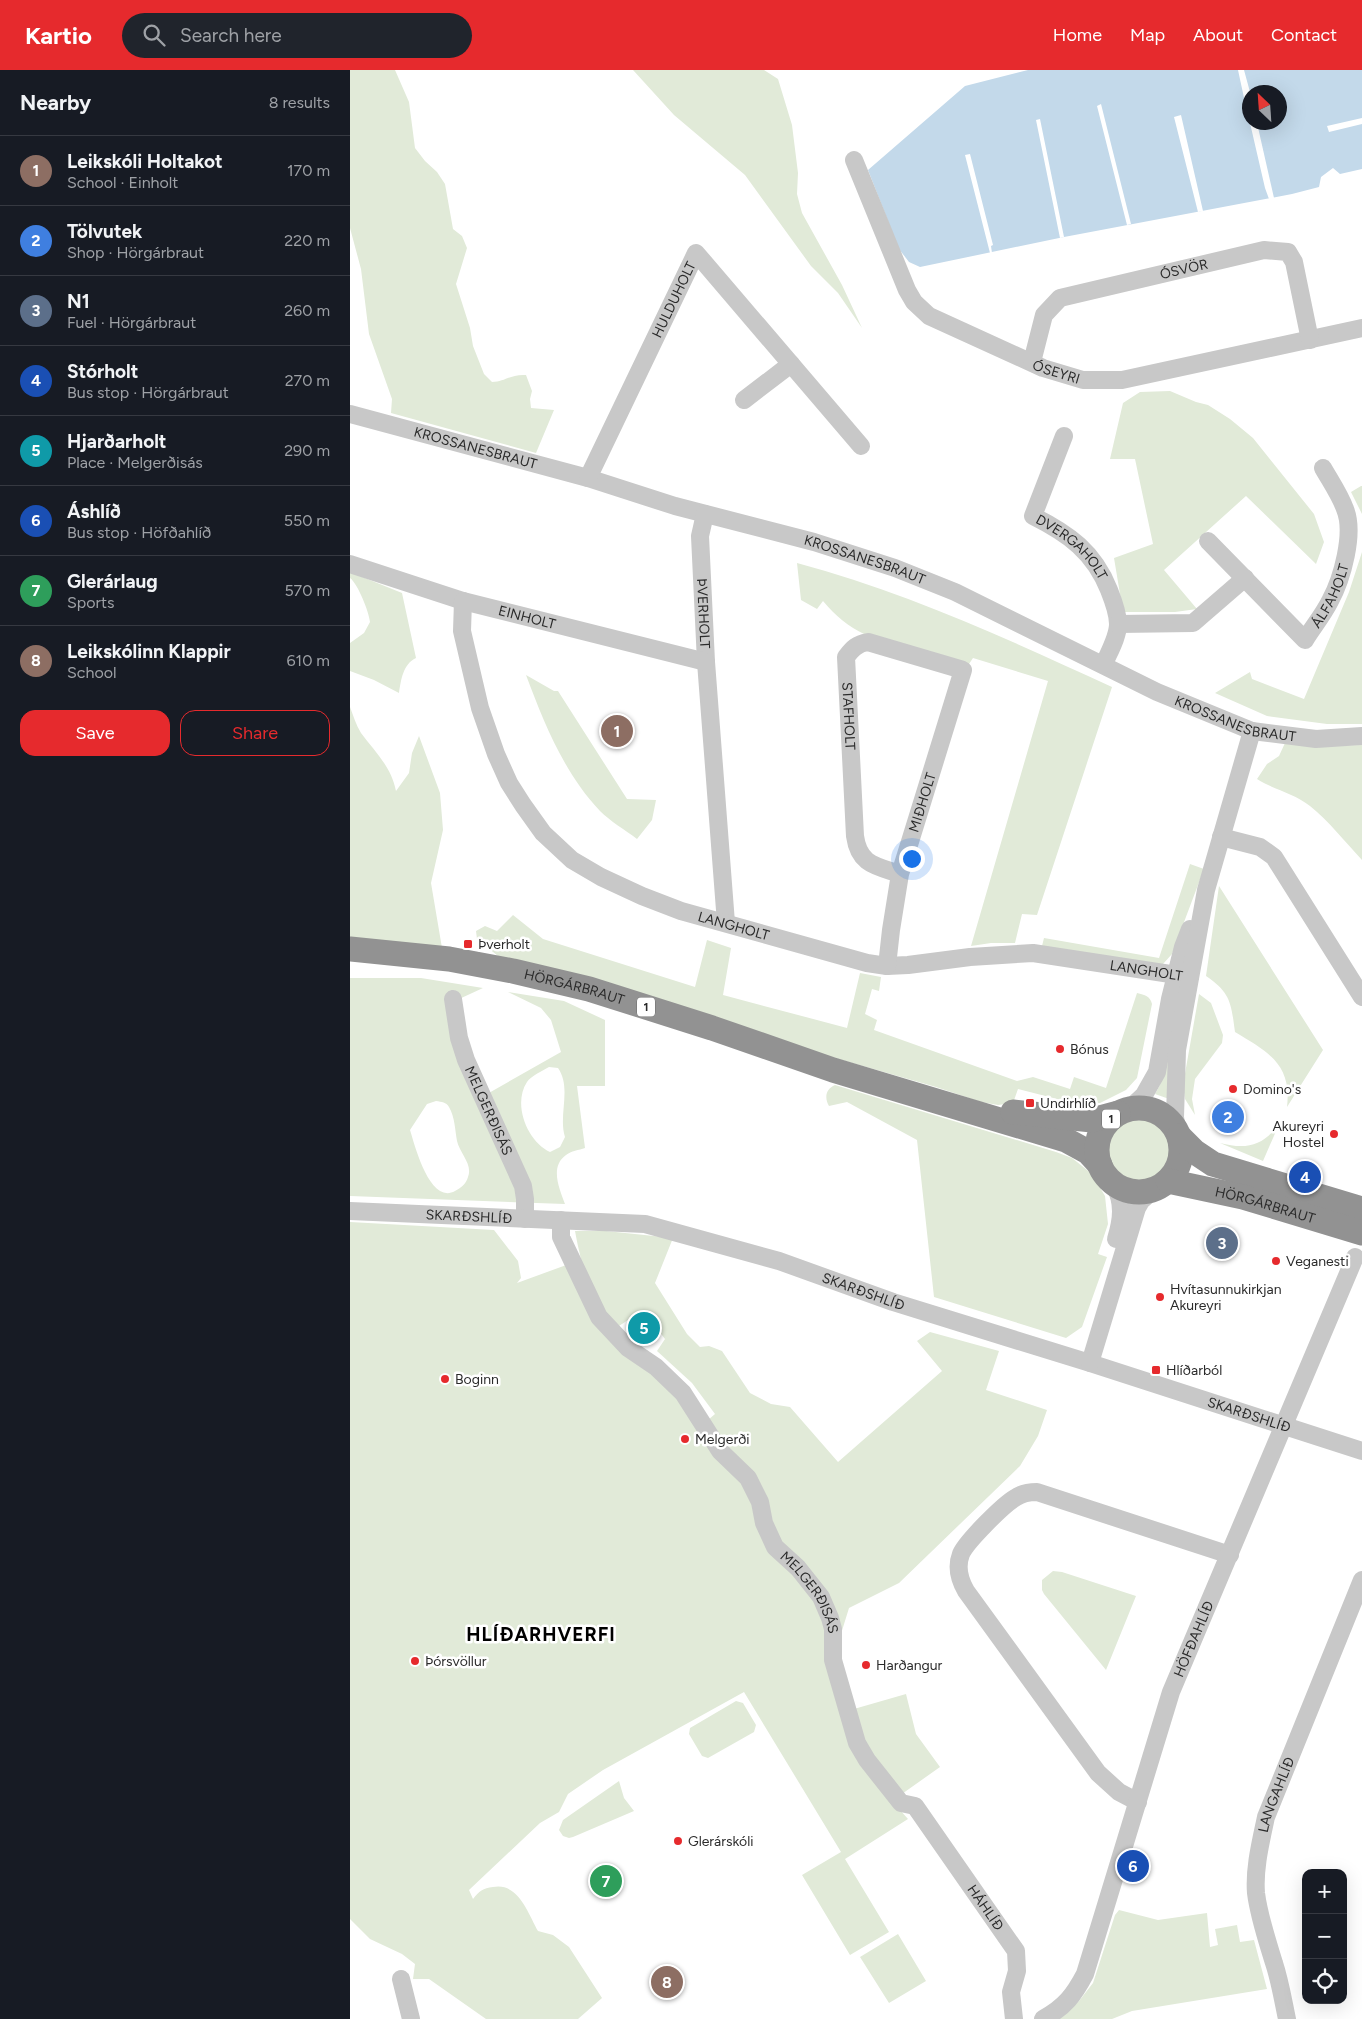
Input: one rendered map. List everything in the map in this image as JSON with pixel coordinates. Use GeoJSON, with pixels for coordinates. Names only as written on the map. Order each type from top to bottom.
{"type":"FeatureCollection","features":[{"type":"Feature","properties":{"kind":"highway","name":"HÖRGÁRBRAUT"},"geometry":{"type":"LineString","coordinates":[[350,949],[449,959],[513,971],[589,989],[712,1028],[833,1070],[1066,1140],[1088,1152],[1107,1174],[1124,1189],[1134,1192],[1162,1185],[1243,1197],[1359,1224]]}},
{"type":"Feature","properties":{"kind":"highway","name":"HÖRGÁRBRAUT"},"geometry":{"type":"LineString","coordinates":[[934,1100],[1071,1119],[1092,1120],[1123,1111],[1140,1108],[1151,1109],[1170,1121],[1195,1152],[1213,1164],[1359,1224]]}},
{"type":"Feature","properties":{"kind":"highway","name":"1"},"geometry":{"type":"LineString","coordinates":[[1107,1174],[1097,1153],[1098,1142],[1102,1130],[1109,1121],[1123,1111]]}},
{"type":"Feature","properties":{"kind":"highway"},"geometry":{"type":"LineString","coordinates":[[1162,1185],[1178,1168],[1182,1152],[1178,1133]]}},
{"type":"Feature","properties":{"kind":"street","name":"ÓSEYRI"},"geometry":{"type":"LineString","coordinates":[[854,160],[900,273],[914,302],[929,316],[1043,368],[1083,380],[1122,380],[1362,328]]}},
{"type":"Feature","properties":{"kind":"street","name":"ÓSVÖR"},"geometry":{"type":"LineString","coordinates":[[1032,362],[1044,315],[1060,298],[1264,250],[1288,252],[1294,262],[1310,340]]}},
{"type":"Feature","properties":{"kind":"street","name":"HULDUHOLT"},"geometry":{"type":"LineString","coordinates":[[588,478],[696,253],[861,446]]}},
{"type":"Feature","properties":{"kind":"street"},"geometry":{"type":"LineString","coordinates":[[744,400],[791,364]]}},
{"type":"Feature","properties":{"kind":"street","name":"KROSSANESBRAUT"},"geometry":{"type":"LineString","coordinates":[[350,414],[588,478],[705,514],[814,542],[895,568],[955,592],[1104,664],[1157,692],[1252,731],[1316,739],[1362,736]]}},
{"type":"Feature","properties":{"kind":"street","name":"DVERGAHOLT"},"geometry":{"type":"LineString","coordinates":[[1064,436],[1034,516],[1060,530],[1090,554],[1106,582],[1113,598],[1118,624],[1104,664]]}},
{"type":"Feature","properties":{"kind":"street","name":"ÁLFAHOLT"},"geometry":{"type":"LineString","coordinates":[[1208,541],[1305,640],[1330,601],[1342,571],[1347,548],[1349,524],[1346,510],[1323,468]]}},
{"type":"Feature","properties":{"kind":"street","name":"ÞVERHOLT"},"geometry":{"type":"LineString","coordinates":[[705,514],[700,536],[706,662],[726,923]]}},
{"type":"Feature","properties":{"kind":"street","name":"EINHOLT"},"geometry":{"type":"LineString","coordinates":[[350,564],[462,601],[706,662]]}},
{"type":"Feature","properties":{"kind":"street"},"geometry":{"type":"LineString","coordinates":[[1118,624],[1194,624],[1245,578]]}},
{"type":"Feature","properties":{"kind":"street","name":"LANGHOLT"},"geometry":{"type":"LineString","coordinates":[[462,601],[462,631],[480,708],[509,783],[543,833],[572,860],[601,877],[681,911],[868,963],[887,966],[908,965],[970,957],[1033,953],[1183,976]]}},
{"type":"Feature","properties":{"kind":"street","name":"STAFHOLT"},"geometry":{"type":"LineString","coordinates":[[900,874],[873,865],[862,858],[856,848],[846,657],[859,644],[868,642],[963,670]]}},
{"type":"Feature","properties":{"kind":"street","name":"MIÐHOLT"},"geometry":{"type":"LineString","coordinates":[[887,966],[890,930],[900,874],[963,670]]}},
{"type":"Feature","properties":{"kind":"street"},"geometry":{"type":"LineString","coordinates":[[1123,1111],[1144,1095],[1157,1072],[1206,890],[1252,731]]}},
{"type":"Feature","properties":{"kind":"street"},"geometry":{"type":"LineString","coordinates":[[1221,837],[1260,847],[1274,857],[1362,997]]}},
{"type":"Feature","properties":{"kind":"street"},"geometry":{"type":"LineString","coordinates":[[1178,1133],[1175,1117],[1177,1050],[1183,976]]}},
{"type":"Feature","properties":{"kind":"street","name":"MELGERÐISÁS"},"geometry":{"type":"LineString","coordinates":[[453,999],[459,1038],[466,1060],[523,1186],[525,1219]]}},
{"type":"Feature","properties":{"kind":"street"},"geometry":{"type":"LineString","coordinates":[[1084,1361],[1121,1224],[1122,1206],[1107,1174]]}},
{"type":"Feature","properties":{"kind":"street"},"geometry":{"type":"LineString","coordinates":[[1084,1361],[1137,1208],[1141,1201],[1162,1185]]}},
{"type":"Feature","properties":{"kind":"street","name":"SKARÐSHLÍÐ"},"geometry":{"type":"LineString","coordinates":[[350,1211],[645,1224],[779,1261],[892,1302],[1362,1450]]}},
{"type":"Feature","properties":{"kind":"street","name":"MELGERÐISÁS"},"geometry":{"type":"LineString","coordinates":[[561,1220],[561,1237],[598,1317],[628,1348],[656,1367],[683,1393],[720,1451],[748,1478],[760,1502],[764,1523],[775,1547],[798,1568],[821,1597],[833,1629],[833,1660],[858,1743],[867,1760],[901,1803],[915,1806]]}},
{"type":"Feature","properties":{"kind":"street","name":"HÖFÐAHLÍÐ"},"geometry":{"type":"LineString","coordinates":[[1043,2019],[1056,2011],[1074,1994],[1085,1974],[1171,1692],[1355,1257]]}},
{"type":"Feature","properties":{"kind":"street"},"geometry":{"type":"LineString","coordinates":[[1138,1802],[1119,1792],[1098,1773],[966,1590],[962,1584],[958,1568],[961,1553],[970,1541],[1010,1501],[1023,1494],[1037,1492],[1230,1555]]}},
{"type":"Feature","properties":{"kind":"street","name":"LANGAHLÍÐ"},"geometry":{"type":"LineString","coordinates":[[1287,2019],[1258,1902],[1256,1878],[1260,1851],[1268,1812],[1362,1580]]}},
{"type":"Feature","properties":{"kind":"street","name":"HÁHLÍÐ"},"geometry":{"type":"LineString","coordinates":[[915,1806],[1016,1951],[1017,1971],[1011,1992],[1014,2019]]}},
{"type":"Feature","properties":{"kind":"street"},"geometry":{"type":"LineString","coordinates":[[402,1979],[411,2019]]}},
{"type":"Feature","properties":{"kind":"green space"},"geometry":{"type":"Polygon","coordinates":[[[350,70],[395,70],[409,102],[415,148],[437,172],[445,184],[453,229],[462,236],[467,248],[456,284],[470,328],[473,346],[484,374],[492,382],[526,375],[532,391],[530,399],[531,408],[554,410],[536,453],[391,413],[392,399],[369,334],[361,269],[350,228],[350,70]]]}},
{"type":"Feature","properties":{"kind":"green space"},"geometry":{"type":"Polygon","coordinates":[[[633,70],[764,70],[778,79],[792,125],[798,173],[797,194],[802,213],[842,285],[862,328],[838,293],[811,266],[745,175],[674,115],[633,70]]]}},
{"type":"Feature","properties":{"kind":"green space"},"geometry":{"type":"Polygon","coordinates":[[[1170,391],[1208,405],[1230,419],[1253,438],[1314,514],[1324,542],[1316,564],[1246,496],[1164,570],[1197,609],[1175,612],[1123,612],[1114,558],[1153,544],[1135,459],[1110,459],[1123,403],[1140,392],[1170,391]]]}},
{"type":"Feature","properties":{"kind":"green space"},"geometry":{"type":"Polygon","coordinates":[[[1362,486],[1362,514],[1351,492],[1362,486]]]}},
{"type":"Feature","properties":{"kind":"green space"},"geometry":{"type":"Polygon","coordinates":[[[1362,552],[1362,724],[1327,724],[1267,716],[1215,693],[1250,672],[1252,679],[1304,699],[1349,592],[1362,552]]]}},
{"type":"Feature","properties":{"kind":"green space"},"geometry":{"type":"Polygon","coordinates":[[[797,563],[878,588],[957,618],[1112,687],[1037,915],[1022,914],[1015,943],[991,943],[971,946],[1048,681],[973,658],[967,667],[866,635],[842,620],[823,601],[817,609],[801,600],[797,563]]]}},
{"type":"Feature","properties":{"kind":"green space"},"geometry":{"type":"Polygon","coordinates":[[[350,572],[402,593],[416,658],[405,668],[399,693],[374,680],[350,671],[350,643],[364,633],[370,622],[363,598],[350,578],[350,572]]]}},
{"type":"Feature","properties":{"kind":"green space"},"geometry":{"type":"Polygon","coordinates":[[[526,675],[554,691],[558,691],[627,799],[656,800],[652,820],[637,839],[600,811],[576,780],[556,747],[526,675]]]}},
{"type":"Feature","properties":{"kind":"green space"},"geometry":{"type":"Polygon","coordinates":[[[350,707],[361,733],[377,753],[390,774],[396,791],[409,773],[412,753],[419,736],[440,793],[443,830],[431,883],[442,948],[350,940],[350,707]]]}},
{"type":"Feature","properties":{"kind":"green space"},"geometry":{"type":"Polygon","coordinates":[[[1285,743],[1315,746],[1362,745],[1362,860],[1310,806],[1257,779],[1267,764],[1279,756],[1285,743]]]}},
{"type":"Feature","properties":{"kind":"green space"},"geometry":{"type":"Polygon","coordinates":[[[1190,864],[1204,869],[1172,954],[1163,964],[1155,966],[1042,946],[1044,938],[1159,958],[1190,864]]]}},
{"type":"Feature","properties":{"kind":"green space"},"geometry":{"type":"Polygon","coordinates":[[[1219,886],[1323,1050],[1287,1107],[1288,1092],[1286,1080],[1281,1070],[1267,1053],[1235,1032],[1231,1006],[1225,994],[1221,988],[1206,976],[1219,886]]]}},
{"type":"Feature","properties":{"kind":"green space"},"geometry":{"type":"Polygon","coordinates":[[[513,915],[543,939],[695,987],[707,940],[731,948],[723,995],[847,1028],[860,973],[881,977],[879,991],[872,989],[865,1014],[877,1020],[874,1030],[1017,1081],[1033,1077],[1070,1089],[1074,1077],[1106,1088],[1137,993],[1147,996],[1152,1004],[1137,1078],[1126,1090],[1100,1103],[1082,1103],[1065,1101],[1018,1089],[1013,1103],[998,1105],[981,1102],[936,1087],[671,1011],[498,956],[477,939],[476,931],[485,926],[497,931],[513,915]]]}},
{"type":"Feature","properties":{"kind":"green space"},"geometry":{"type":"Polygon","coordinates":[[[350,978],[421,978],[483,988],[457,1000],[480,1098],[561,1052],[551,1020],[541,1008],[508,992],[564,1001],[605,1020],[605,1086],[577,1086],[585,1148],[568,1154],[561,1160],[558,1166],[557,1179],[565,1204],[350,1196],[350,978]],[[549,1067],[527,1082],[521,1101],[522,1112],[529,1132],[542,1147],[550,1152],[560,1147],[565,1137],[563,1120],[565,1093],[562,1076],[558,1068],[549,1067]],[[436,1101],[427,1104],[410,1130],[425,1172],[438,1190],[446,1193],[455,1191],[463,1186],[468,1177],[469,1168],[457,1141],[451,1111],[445,1103],[436,1101]]]}},
{"type":"Feature","properties":{"kind":"green space"},"geometry":{"type":"Polygon","coordinates":[[[1199,994],[1211,1003],[1223,1035],[1222,1043],[1195,1079],[1192,1099],[1195,1115],[1185,1099],[1183,1085],[1199,994]]]}},
{"type":"Feature","properties":{"kind":"green space"},"geometry":{"type":"Polygon","coordinates":[[[1176,1010],[1172,1100],[1155,1094],[1160,1085],[1176,1010]]]}},
{"type":"Feature","properties":{"kind":"green space"},"geometry":{"type":"Polygon","coordinates":[[[835,1085],[1056,1152],[1072,1158],[1092,1174],[1105,1196],[1108,1224],[1098,1254],[1107,1257],[1082,1327],[1066,1338],[934,1297],[917,1140],[847,1102],[829,1106],[827,1094],[835,1085]]]}},
{"type":"Feature","properties":{"kind":"green space"},"geometry":{"type":"Polygon","coordinates":[[[1140,1117],[1152,1119],[1163,1126],[1170,1137],[1172,1149],[1170,1161],[1163,1172],[1152,1179],[1140,1181],[1128,1179],[1117,1172],[1110,1161],[1108,1149],[1110,1137],[1117,1126],[1128,1119],[1140,1117]]]}},
{"type":"Feature","properties":{"kind":"green space"},"geometry":{"type":"Polygon","coordinates":[[[1280,1122],[1263,1161],[1220,1143],[1239,1146],[1254,1144],[1268,1136],[1280,1122]]]}},
{"type":"Feature","properties":{"kind":"green space"},"geometry":{"type":"Polygon","coordinates":[[[350,1222],[494,1230],[518,1261],[521,1278],[517,1283],[569,1264],[598,1324],[669,1386],[701,1426],[715,1414],[692,1383],[657,1351],[665,1339],[643,1310],[616,1328],[603,1313],[588,1283],[575,1231],[606,1231],[673,1238],[655,1283],[687,1334],[700,1347],[709,1346],[722,1351],[750,1393],[771,1404],[790,1407],[838,1462],[942,1371],[917,1341],[930,1332],[999,1351],[986,1390],[1047,1410],[1038,1436],[1020,1466],[899,1583],[849,1608],[836,1650],[847,1711],[906,1694],[916,1734],[940,1767],[892,1801],[908,1819],[845,1859],[889,1932],[850,1955],[802,1875],[841,1852],[744,1692],[603,1770],[568,1794],[559,1812],[540,1823],[469,1890],[473,1899],[486,1888],[502,1887],[509,1889],[521,1900],[538,1931],[553,1935],[569,1947],[602,1998],[578,2019],[486,2019],[429,1979],[413,1979],[415,1964],[402,1954],[370,1939],[350,1919],[350,1222]]]}},
{"type":"Feature","properties":{"kind":"green space"},"geometry":{"type":"Polygon","coordinates":[[[1053,1571],[1062,1572],[1136,1596],[1106,1670],[1044,1594],[1042,1580],[1053,1571]]]}},
{"type":"Feature","properties":{"kind":"green space"},"geometry":{"type":"Polygon","coordinates":[[[736,1701],[743,1703],[756,1725],[754,1732],[708,1758],[702,1756],[689,1734],[690,1728],[736,1701]]]}},
{"type":"Feature","properties":{"kind":"green space"},"geometry":{"type":"Polygon","coordinates":[[[619,1781],[624,1798],[634,1811],[573,1837],[563,1836],[559,1830],[563,1820],[619,1781]]]}},
{"type":"Feature","properties":{"kind":"green space"},"geometry":{"type":"Polygon","coordinates":[[[1119,1910],[1158,1920],[1207,1913],[1210,1947],[1218,1945],[1215,1929],[1237,1925],[1240,1942],[1254,1940],[1267,1989],[1132,2011],[1112,2019],[1057,2019],[1079,2001],[1093,1983],[1115,1915],[1119,1910]]]}},
{"type":"Feature","properties":{"kind":"green space"},"geometry":{"type":"Polygon","coordinates":[[[898,1934],[926,1981],[889,2003],[860,1957],[898,1934]]]}},
{"type":"Feature","properties":{"kind":"water"},"geometry":{"type":"Polygon","coordinates":[[[1028,70],[1362,70],[1362,169],[1340,174],[1333,168],[1321,177],[1319,187],[1292,194],[1064,237],[920,267],[909,262],[899,249],[868,170],[965,86],[1028,70]]]}},
{"type":"Feature","properties":{"kind":"pier"},"geometry":{"type":"Polygon","coordinates":[[[1238,70],[1244,70],[1248,85],[1242,85],[1242,89],[1238,70]]]}},
{"type":"Feature","properties":{"kind":"pier"},"geometry":{"type":"Polygon","coordinates":[[[1101,104],[1131,224],[1127,225],[1097,106],[1101,104]]]}},
{"type":"Feature","properties":{"kind":"pier"},"geometry":{"type":"Polygon","coordinates":[[[1181,115],[1203,211],[1198,212],[1174,117],[1181,115]]]}},
{"type":"Feature","properties":{"kind":"pier"},"geometry":{"type":"Polygon","coordinates":[[[1362,118],[1362,124],[1329,132],[1327,126],[1362,118]]]}},
{"type":"Feature","properties":{"kind":"pier"},"geometry":{"type":"Polygon","coordinates":[[[1040,119],[1064,237],[1060,238],[1036,120],[1040,119]]]}},
{"type":"Feature","properties":{"kind":"pier"},"geometry":{"type":"Polygon","coordinates":[[[1252,130],[1259,130],[1274,198],[1269,199],[1252,130]]]}},
{"type":"Feature","properties":{"kind":"pier"},"geometry":{"type":"Polygon","coordinates":[[[970,154],[993,245],[991,246],[992,253],[990,253],[965,155],[970,154]]]}},
{"type":"Feature","properties":{"kind":"place","name":"Leikskóli Holtakot"},"geometry":{"type":"Point","coordinates":[617,731]}},
{"type":"Feature","properties":{"kind":"place","name":"Þverholt"},"geometry":{"type":"Point","coordinates":[468,944]}},
{"type":"Feature","properties":{"kind":"place","name":"Bónus"},"geometry":{"type":"Point","coordinates":[1060,1049]}},
{"type":"Feature","properties":{"kind":"place","name":"Domino's"},"geometry":{"type":"Point","coordinates":[1233,1089]}},
{"type":"Feature","properties":{"kind":"place","name":"Undirhlíð"},"geometry":{"type":"Point","coordinates":[1030,1103]}},
{"type":"Feature","properties":{"kind":"place","name":"Tölvutek"},"geometry":{"type":"Point","coordinates":[1228,1117]}},
{"type":"Feature","properties":{"kind":"place","name":"Akureyri Hostel"},"geometry":{"type":"Point","coordinates":[1334,1134]}},
{"type":"Feature","properties":{"kind":"place","name":"Stórholt"},"geometry":{"type":"Point","coordinates":[1305,1177]}},
{"type":"Feature","properties":{"kind":"place","name":"N1"},"geometry":{"type":"Point","coordinates":[1222,1243]}},
{"type":"Feature","properties":{"kind":"place","name":"Veganesti"},"geometry":{"type":"Point","coordinates":[1276,1261]}},
{"type":"Feature","properties":{"kind":"place","name":"Hvítasunnukirkjan Akureyri"},"geometry":{"type":"Point","coordinates":[1160,1297]}},
{"type":"Feature","properties":{"kind":"place","name":"Hjarðarholt"},"geometry":{"type":"Point","coordinates":[644,1328]}},
{"type":"Feature","properties":{"kind":"place","name":"Hlíðarból"},"geometry":{"type":"Point","coordinates":[1156,1370]}},
{"type":"Feature","properties":{"kind":"place","name":"Boginn"},"geometry":{"type":"Point","coordinates":[445,1379]}},
{"type":"Feature","properties":{"kind":"place","name":"Melgerði"},"geometry":{"type":"Point","coordinates":[685,1439]}},
{"type":"Feature","properties":{"kind":"place","name":"Þórsvöllur"},"geometry":{"type":"Point","coordinates":[415,1661]}},
{"type":"Feature","properties":{"kind":"place","name":"Harðangur"},"geometry":{"type":"Point","coordinates":[866,1665]}},
{"type":"Feature","properties":{"kind":"place","name":"Glerárskóli"},"geometry":{"type":"Point","coordinates":[678,1841]}},
{"type":"Feature","properties":{"kind":"place","name":"Áshlíð"},"geometry":{"type":"Point","coordinates":[1133,1866]}},
{"type":"Feature","properties":{"kind":"place","name":"Glerárlaug"},"geometry":{"type":"Point","coordinates":[606,1881]}},
{"type":"Feature","properties":{"kind":"place","name":"Leikskólinn Klappir"},"geometry":{"type":"Point","coordinates":[667,1982]}},
{"type":"Feature","properties":{"kind":"district","name":"HLÍÐARHVERFI"},"geometry":{"type":"Point","coordinates":[541,1634]}}]}
